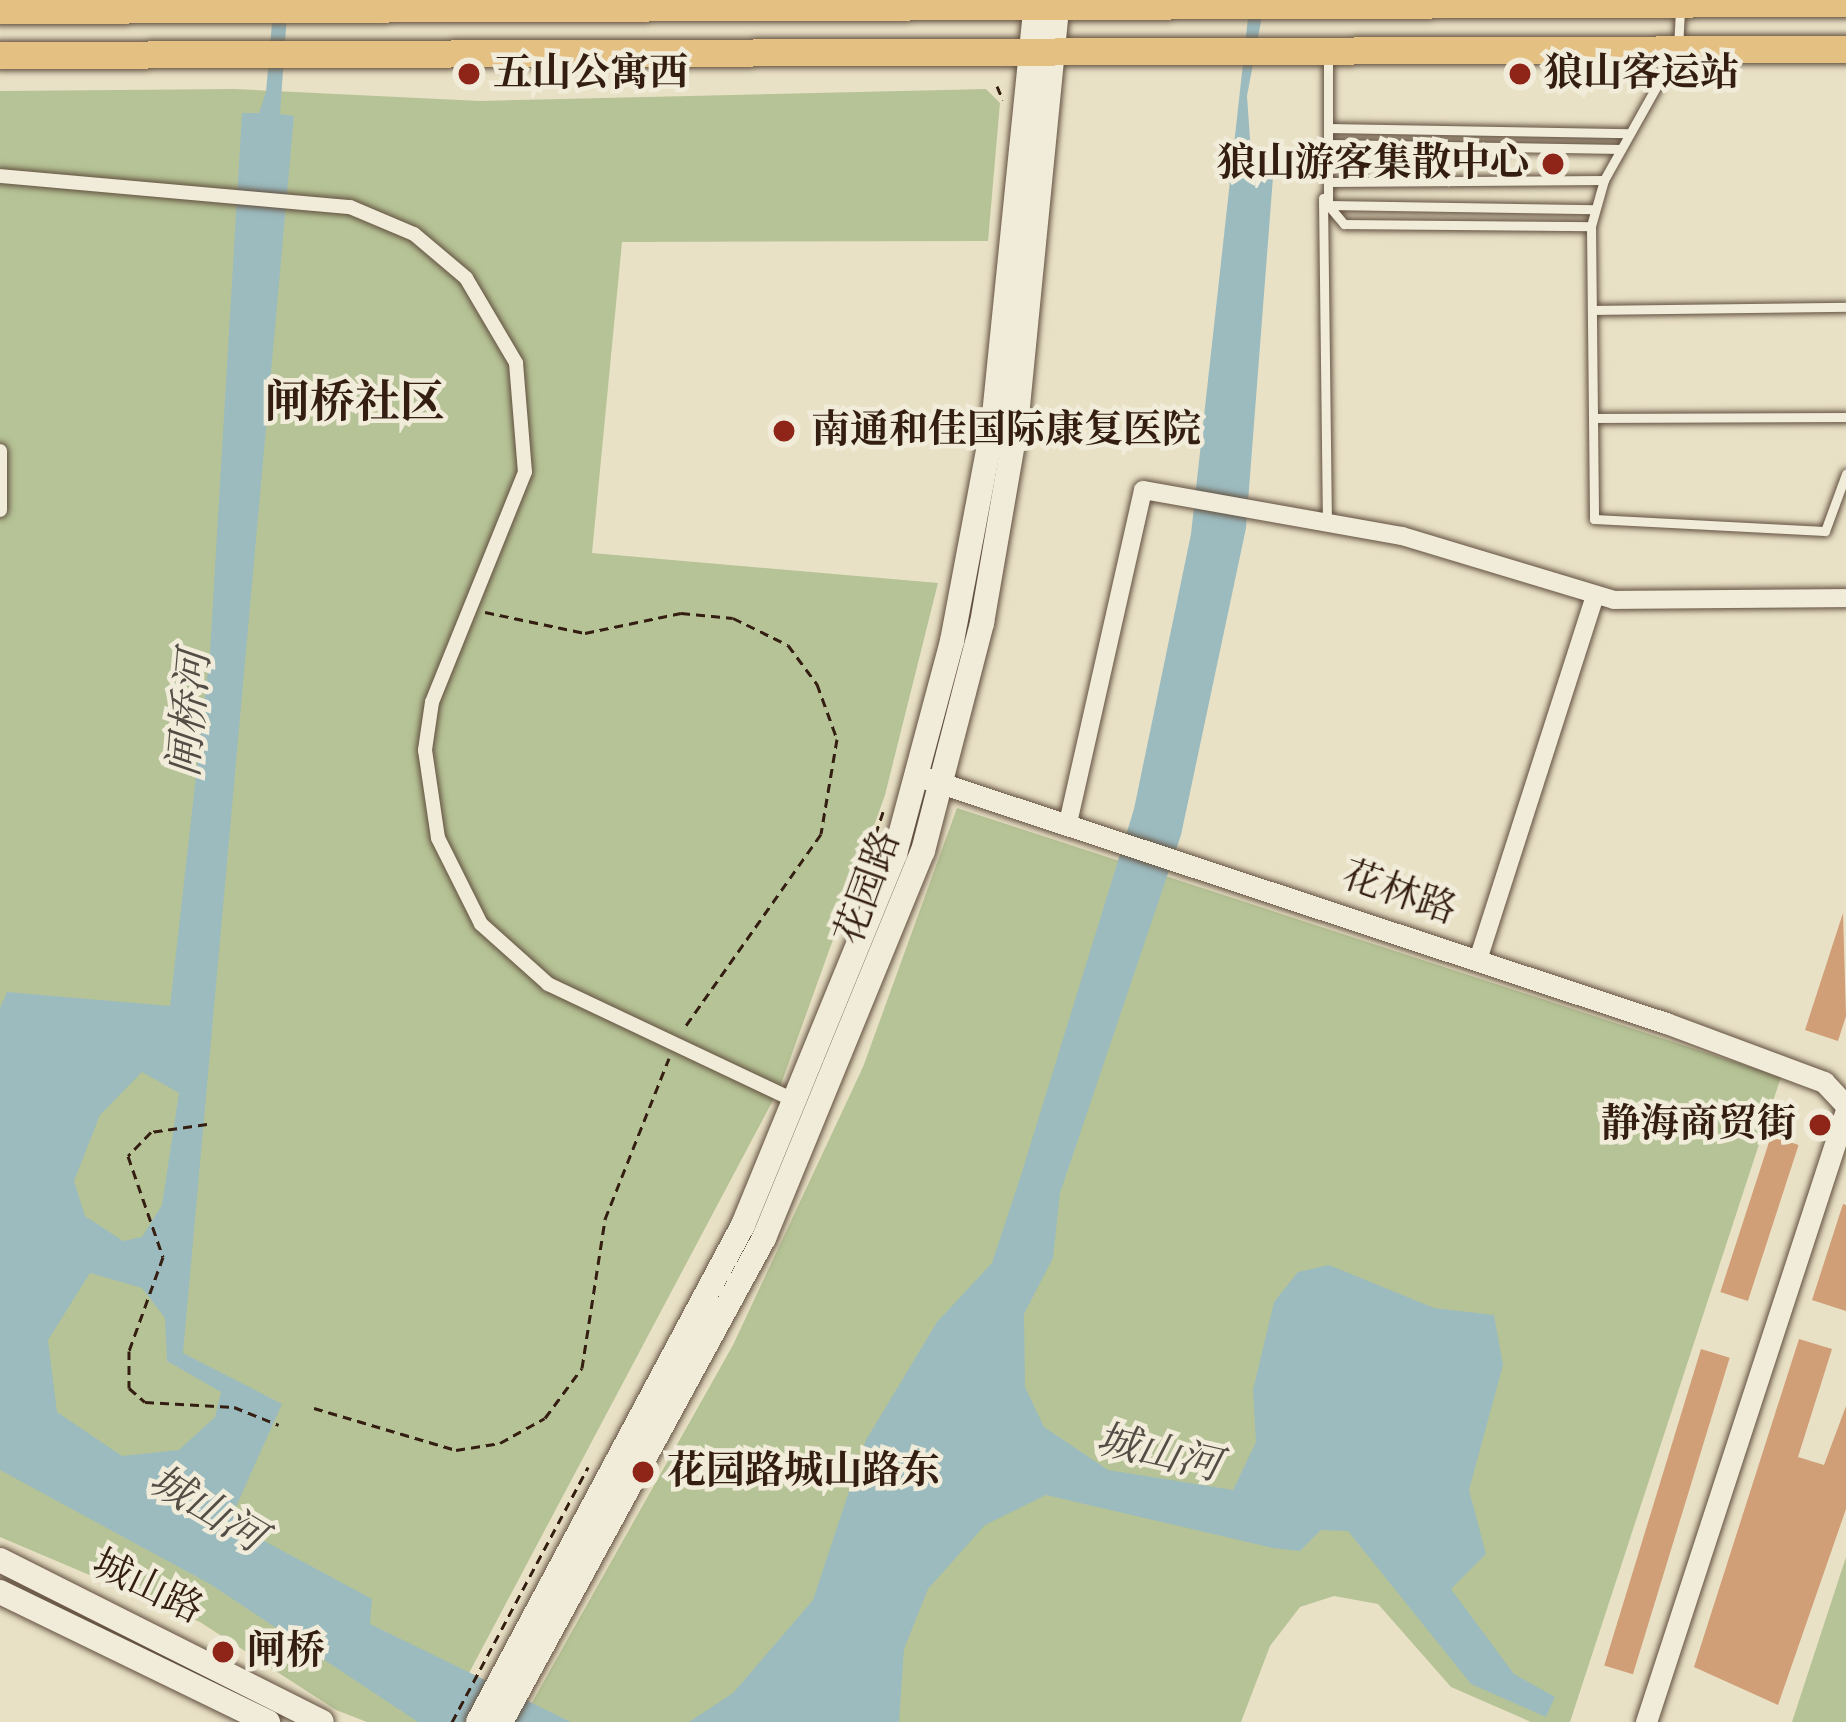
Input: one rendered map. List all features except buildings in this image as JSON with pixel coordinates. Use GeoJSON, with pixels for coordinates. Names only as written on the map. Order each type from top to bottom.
{"type":"FeatureCollection","features":[{"type":"Feature","properties":{"kind":"main road"},"geometry":{"type":"LineString","coordinates":[[0,10],[1047,3],[1268,11],[1846,3]]}},
{"type":"Feature","properties":{"kind":"main road","name":"花园路"},"geometry":{"type":"LineString","coordinates":[[478,1722],[743,1225],[827,1039],[928,779],[991,436],[1047,3]]}},
{"type":"Feature","properties":{"kind":"main road"},"geometry":{"type":"LineString","coordinates":[[0,56],[1249,45],[1846,49]]}},
{"type":"Feature","properties":{"kind":"main road","name":"城山路"},"geometry":{"type":"LineString","coordinates":[[0,1560],[322,1722]]}},
{"type":"Feature","properties":{"kind":"main road","name":"城山路"},"geometry":{"type":"LineString","coordinates":[[0,1592],[268,1722]]}},
{"type":"Feature","properties":{"kind":"main road","name":"花园路"},"geometry":{"type":"LineString","coordinates":[[497,1684],[501,1722]]}},
{"type":"Feature","properties":{"kind":"street"},"geometry":{"type":"LineString","coordinates":[[0,176],[350,207],[414,234],[466,278],[506,340],[525,411],[525,472],[467,604],[425,750],[456,881],[482,924],[548,984],[673,1048],[783,1095]]}},
{"type":"Feature","properties":{"kind":"street"},"geometry":{"type":"LineString","coordinates":[[0,451],[0,510]]}},
{"type":"Feature","properties":{"kind":"street"},"geometry":{"type":"LineString","coordinates":[[1068,823],[1144,490],[1327,522],[1595,596],[1846,598]]}},
{"type":"Feature","properties":{"kind":"street"},"geometry":{"type":"LineString","coordinates":[[1478,959],[1595,596]]}},
{"type":"Feature","properties":{"kind":"street","name":"花林路"},"geometry":{"type":"LineString","coordinates":[[928,779],[1478,959],[1824,1082],[1846,1108]]}},
{"type":"Feature","properties":{"kind":"street"},"geometry":{"type":"LineString","coordinates":[[1646,1722],[1846,1108]]}},
{"type":"Feature","properties":{"kind":"lane"},"geometry":{"type":"LineString","coordinates":[[1680,4],[1678,48],[1604,180],[1591,226],[1594,519],[1622,529],[1825,531],[1846,474]]}},
{"type":"Feature","properties":{"kind":"lane"},"geometry":{"type":"LineString","coordinates":[[1328,45],[1328,205],[1344,224],[1591,226]]}},
{"type":"Feature","properties":{"kind":"lane"},"geometry":{"type":"LineString","coordinates":[[1328,128],[1629,133]]}},
{"type":"Feature","properties":{"kind":"lane"},"geometry":{"type":"LineString","coordinates":[[1327,522],[1328,128]]}},
{"type":"Feature","properties":{"kind":"lane"},"geometry":{"type":"LineString","coordinates":[[1328,144],[1621,149]]}},
{"type":"Feature","properties":{"kind":"lane"},"geometry":{"type":"LineString","coordinates":[[1328,182],[1604,180]]}},
{"type":"Feature","properties":{"kind":"lane"},"geometry":{"type":"LineString","coordinates":[[1328,205],[1595,209]]}},
{"type":"Feature","properties":{"kind":"lane"},"geometry":{"type":"LineString","coordinates":[[1593,310],[1846,307]]}},
{"type":"Feature","properties":{"kind":"lane"},"geometry":{"type":"LineString","coordinates":[[1594,418],[1846,417]]}},
{"type":"Feature","properties":{"kind":"path"},"geometry":{"type":"LineString","coordinates":[[997,86],[1002,123]]}},
{"type":"Feature","properties":{"kind":"path"},"geometry":{"type":"LineString","coordinates":[[314,1408],[408,1443],[472,1450],[529,1429],[568,1395],[596,1318],[605,1219],[673,1048],[815,849],[837,758],[817,684],[788,645],[733,618],[681,613],[555,632],[467,604]]}},
{"type":"Feature","properties":{"kind":"path"},"geometry":{"type":"LineString","coordinates":[[859,884],[885,804]]}},
{"type":"Feature","properties":{"kind":"path"},"geometry":{"type":"LineString","coordinates":[[207,1124],[174,1124],[128,1156],[151,1210],[163,1257],[151,1304],[127,1363],[134,1396],[213,1406],[279,1425]]}},
{"type":"Feature","properties":{"kind":"path"},"geometry":{"type":"LineString","coordinates":[[452,1722],[497,1684],[598,1450]]}},
{"type":"Feature","properties":{"kind":"green space"},"geometry":{"type":"Polygon","coordinates":[[[235,89],[480,101],[986,89],[1000,103],[988,241],[622,242],[592,553],[938,583],[885,795],[780,1087],[443,1722],[367,1722],[336,1710],[200,1622],[0,1537],[0,91],[235,89]]]}},
{"type":"Feature","properties":{"kind":"green space"},"geometry":{"type":"Polygon","coordinates":[[[957,808],[1781,1077],[1570,1722],[1531,1722],[1451,1687],[1378,1604],[1334,1596],[1300,1607],[1270,1646],[1241,1722],[521,1722],[733,1345],[863,1067],[957,808]]]}},
{"type":"Feature","properties":{"kind":"green space"},"geometry":{"type":"Polygon","coordinates":[[[1846,1557],[1846,1722],[1792,1722],[1846,1557]]]}},
{"type":"Feature","properties":{"kind":"water","name":"城山河"},"geometry":{"type":"Polygon","coordinates":[[[274,0],[288,0],[280,114],[294,116],[183,1353],[282,1404],[234,1511],[244,1530],[372,1599],[370,1624],[571,1722],[418,1722],[210,1584],[0,1470],[0,1008],[7,992],[170,1006],[210,652],[242,113],[259,113],[266,92],[274,0]],[[142,1072],[100,1115],[74,1181],[85,1216],[123,1241],[142,1237],[162,1205],[179,1093],[142,1072]],[[90,1273],[48,1340],[57,1412],[122,1456],[179,1450],[215,1417],[221,1392],[167,1361],[165,1318],[142,1288],[90,1273]]]}},
{"type":"Feature","properties":{"kind":"water"},"geometry":{"type":"Polygon","coordinates":[[[1250,0],[1265,0],[1247,96],[1251,153],[1273,177],[1246,528],[1181,835],[1060,1193],[1053,1258],[1024,1314],[1025,1387],[1044,1427],[1108,1470],[1233,1490],[1256,1442],[1253,1390],[1274,1302],[1298,1272],[1329,1265],[1434,1308],[1494,1315],[1503,1365],[1469,1490],[1486,1554],[1451,1589],[1514,1674],[1555,1697],[1546,1717],[1471,1684],[1348,1531],[1321,1530],[1300,1551],[1273,1548],[1046,1495],[985,1525],[928,1589],[904,1649],[899,1722],[689,1722],[733,1693],[813,1600],[866,1440],[937,1322],[992,1263],[1021,1175],[1134,809],[1191,534],[1250,0]]]}},
{"type":"Feature","properties":{"kind":"place","name":"五山公寓西"},"geometry":{"type":"Point","coordinates":[469,74]}},
{"type":"Feature","properties":{"kind":"place","name":"狼山客运站"},"geometry":{"type":"Point","coordinates":[1520,74]}},
{"type":"Feature","properties":{"kind":"place","name":"狼山游客集散中心"},"geometry":{"type":"Point","coordinates":[1553,164]}},
{"type":"Feature","properties":{"kind":"place","name":"南通和佳国际康复医院"},"geometry":{"type":"Point","coordinates":[784,431]}},
{"type":"Feature","properties":{"kind":"place","name":"静海商贸街"},"geometry":{"type":"Point","coordinates":[1820,1125]}},
{"type":"Feature","properties":{"kind":"place","name":"花园路城山路东"},"geometry":{"type":"Point","coordinates":[643,1472]}},
{"type":"Feature","properties":{"kind":"place","name":"闸桥"},"geometry":{"type":"Point","coordinates":[223,1652]}},
{"type":"Feature","properties":{"kind":"district","name":"闸桥社区"},"geometry":{"type":"Point","coordinates":[355,404]}},
{"type":"Feature","properties":{"kind":"water label","name":"闸桥河"},"geometry":{"type":"Point","coordinates":[191,714]}}]}
